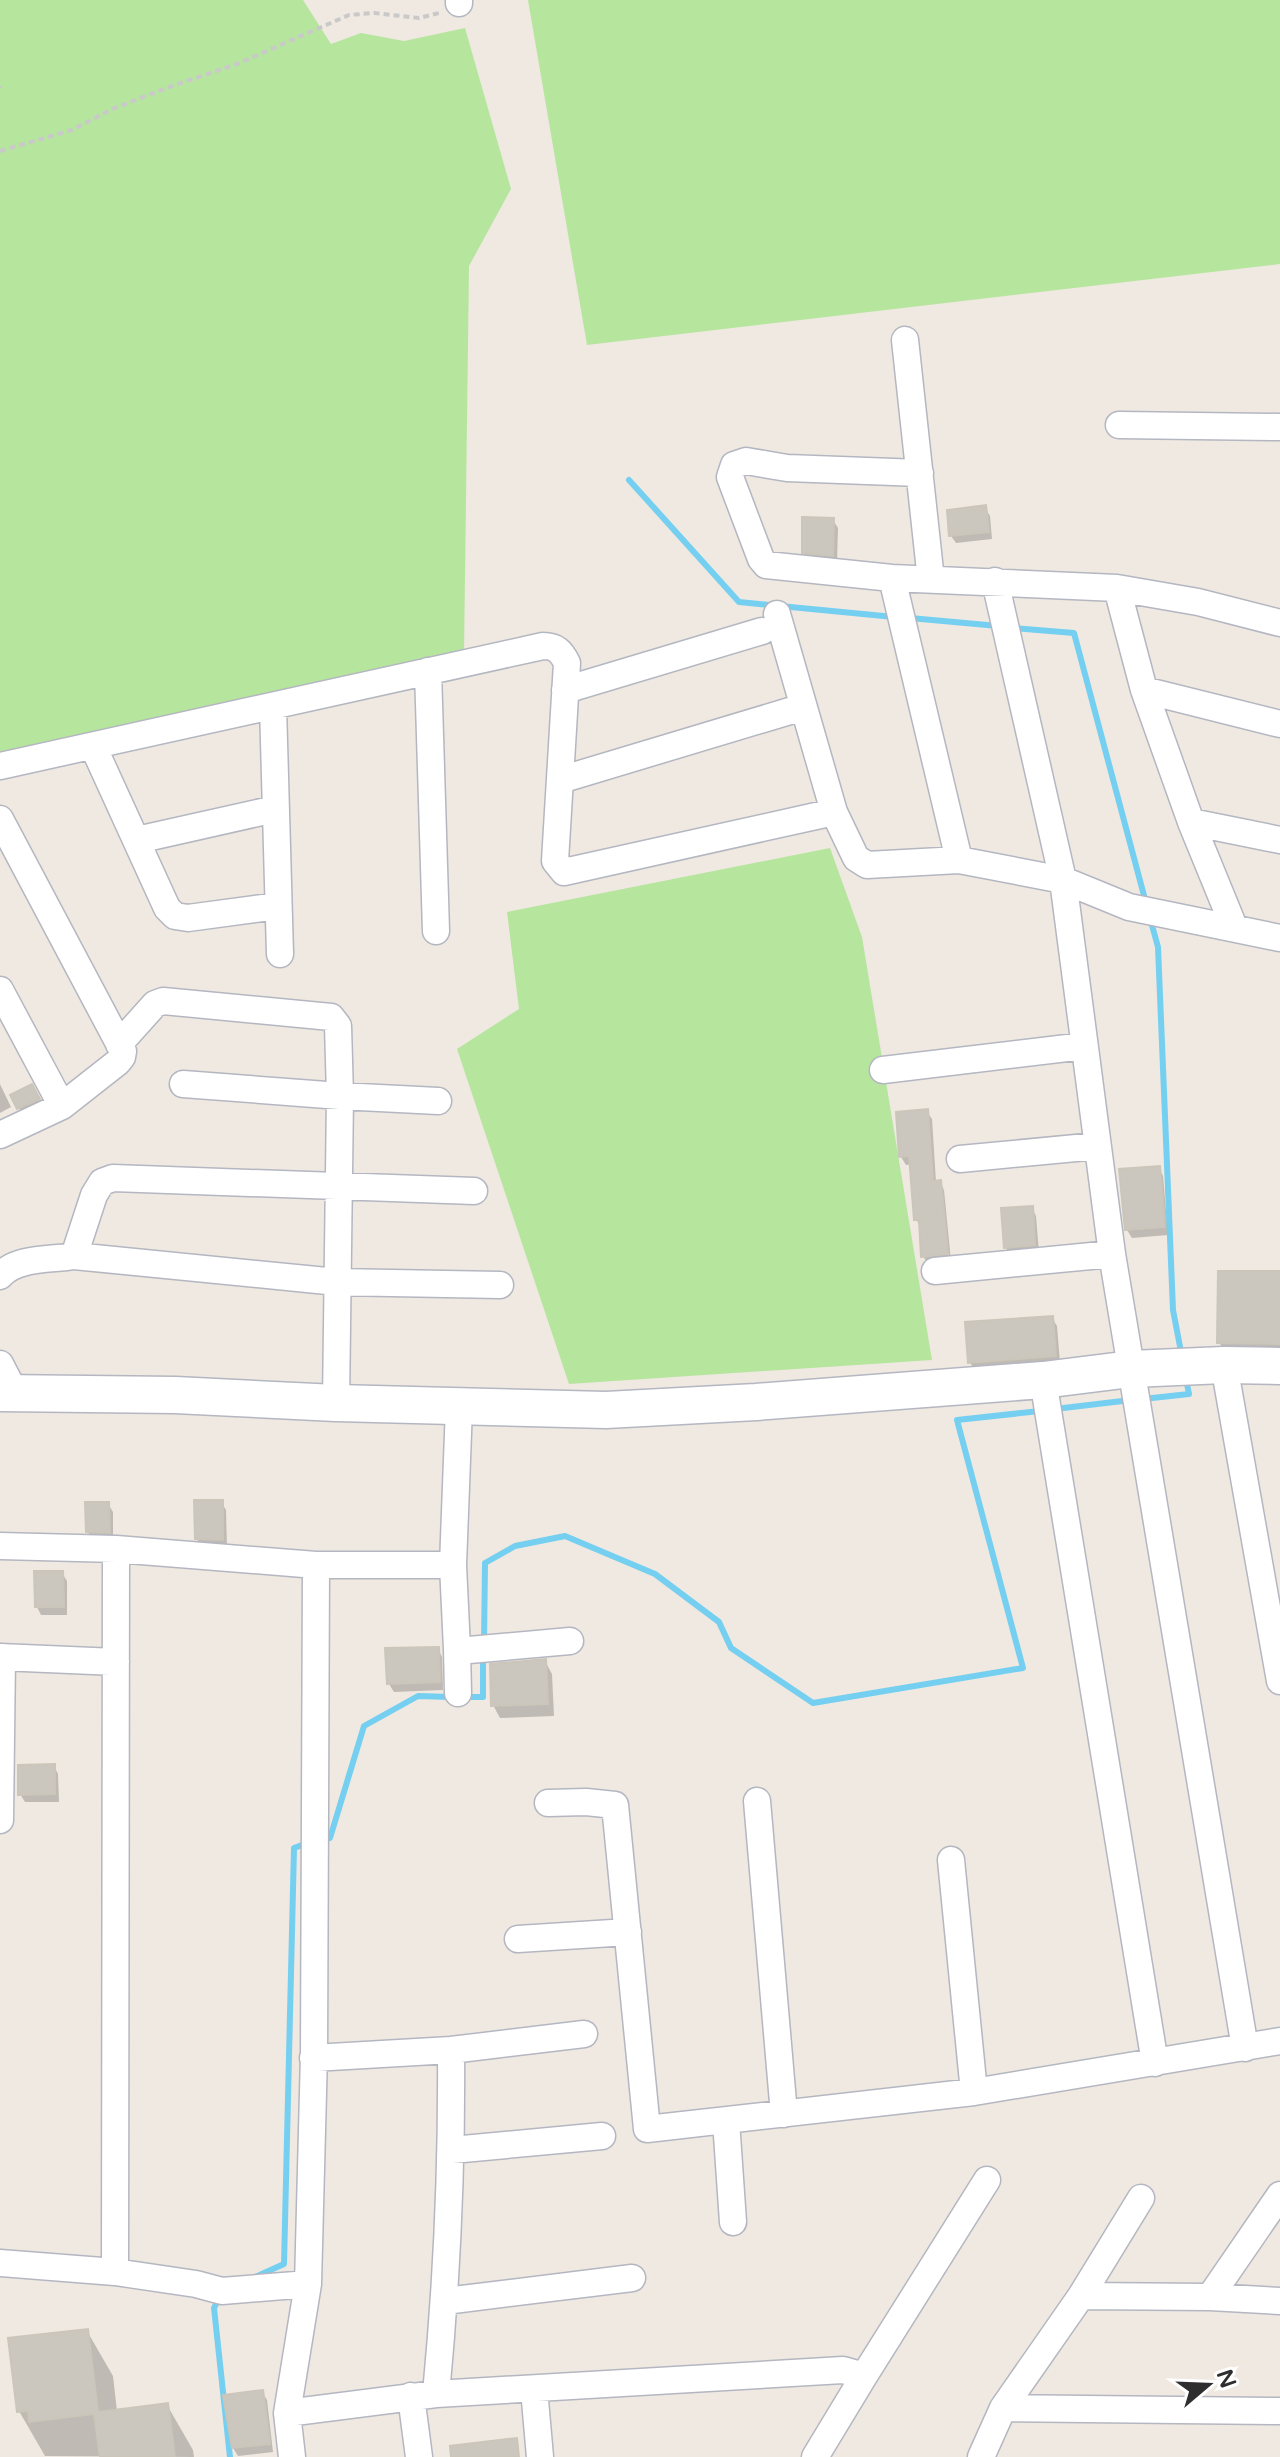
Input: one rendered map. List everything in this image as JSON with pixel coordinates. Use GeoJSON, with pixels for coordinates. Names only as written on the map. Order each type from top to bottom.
{"type":"FeatureCollection","features":[{"type":"Feature","properties":{"kind":"main road"},"geometry":{"type":"LineString","coordinates":[[5,1383],[336,1403],[606,1410],[1043,1380],[1131,1369],[1280,1366]]}},
{"type":"Feature","properties":{"kind":"street"},"geometry":{"type":"LineString","coordinates":[[905,340],[931,580]]}},
{"type":"Feature","properties":{"kind":"street"},"geometry":{"type":"LineString","coordinates":[[1119,425],[1280,427]]}},
{"type":"Feature","properties":{"kind":"street"},"geometry":{"type":"LineString","coordinates":[[920,473],[787,468],[746,461],[734,465],[730,477],[763,563],[892,578],[1117,588],[1198,602],[1280,623]]}},
{"type":"Feature","properties":{"kind":"street"},"geometry":{"type":"LineString","coordinates":[[892,578],[959,860]]}},
{"type":"Feature","properties":{"kind":"street"},"geometry":{"type":"LineString","coordinates":[[995,581],[1063,880],[1112,1254],[1245,2048]]}},
{"type":"Feature","properties":{"kind":"street"},"geometry":{"type":"LineString","coordinates":[[1117,588],[1144,690],[1191,822],[1223,926]]}},
{"type":"Feature","properties":{"kind":"street"},"geometry":{"type":"LineString","coordinates":[[565,690],[769,622],[803,707],[834,812],[856,858],[861,862],[867,865],[959,860],[1063,880],[1129,907],[1280,938]]}},
{"type":"Feature","properties":{"kind":"street"},"geometry":{"type":"LineString","coordinates":[[0,766],[552,646],[561,651],[567,663],[555,861],[564,872],[834,812]]}},
{"type":"Feature","properties":{"kind":"street"},"geometry":{"type":"LineString","coordinates":[[428,671],[436,931]]}},
{"type":"Feature","properties":{"kind":"street"},"geometry":{"type":"LineString","coordinates":[[1144,690],[1280,724]]}},
{"type":"Feature","properties":{"kind":"street"},"geometry":{"type":"LineString","coordinates":[[273,706],[280,954]]}},
{"type":"Feature","properties":{"kind":"street"},"geometry":{"type":"LineString","coordinates":[[560,780],[803,707]]}},
{"type":"Feature","properties":{"kind":"street"},"geometry":{"type":"LineString","coordinates":[[93,746],[167,908],[175,916],[188,918],[278,906]]}},
{"type":"Feature","properties":{"kind":"street"},"geometry":{"type":"LineString","coordinates":[[137,840],[275,809]]}},
{"type":"Feature","properties":{"kind":"street"},"geometry":{"type":"LineString","coordinates":[[0,819],[123,1051],[118,1062],[62,1106],[0,1135]]}},
{"type":"Feature","properties":{"kind":"street"},"geometry":{"type":"LineString","coordinates":[[1191,822],[1280,840]]}},
{"type":"Feature","properties":{"kind":"street"},"geometry":{"type":"LineString","coordinates":[[0,990],[62,1106]]}},
{"type":"Feature","properties":{"kind":"street"},"geometry":{"type":"LineString","coordinates":[[119,1044],[155,1004],[163,1001],[331,1017],[338,1026],[336,1403]]}},
{"type":"Feature","properties":{"kind":"street"},"geometry":{"type":"LineString","coordinates":[[883,1070],[1084,1046]]}},
{"type":"Feature","properties":{"kind":"street"},"geometry":{"type":"LineString","coordinates":[[183,1084],[438,1101]]}},
{"type":"Feature","properties":{"kind":"street"},"geometry":{"type":"LineString","coordinates":[[960,1159],[1097,1146]]}},
{"type":"Feature","properties":{"kind":"street"},"geometry":{"type":"LineString","coordinates":[[74,1256],[94,1195],[102,1182],[113,1178],[474,1191]]}},
{"type":"Feature","properties":{"kind":"street"},"geometry":{"type":"LineString","coordinates":[[935,1271],[1112,1254]]}},
{"type":"Feature","properties":{"kind":"street"},"geometry":{"type":"LineString","coordinates":[[0,1276],[7,1267],[16,1263],[74,1256],[337,1282],[500,1285]]}},
{"type":"Feature","properties":{"kind":"street"},"geometry":{"type":"LineString","coordinates":[[1202,1366],[1280,1681]]}},
{"type":"Feature","properties":{"kind":"street"},"geometry":{"type":"LineString","coordinates":[[1043,1380],[1155,2063]]}},
{"type":"Feature","properties":{"kind":"street"},"geometry":{"type":"LineString","coordinates":[[458,1693],[463,1650],[453,1565],[459,1407]]}},
{"type":"Feature","properties":{"kind":"street"},"geometry":{"type":"LineString","coordinates":[[0,1546],[116,1549],[316,1565],[453,1565]]}},
{"type":"Feature","properties":{"kind":"street"},"geometry":{"type":"LineString","coordinates":[[115,2272],[116,1549]]}},
{"type":"Feature","properties":{"kind":"street"},"geometry":{"type":"LineString","coordinates":[[292,2457],[287,2413],[308,2284],[313,2058],[316,1565]]}},
{"type":"Feature","properties":{"kind":"street"},"geometry":{"type":"LineString","coordinates":[[463,1650],[570,1641]]}},
{"type":"Feature","properties":{"kind":"street"},"geometry":{"type":"LineString","coordinates":[[0,1820],[1,1657],[116,1662]]}},
{"type":"Feature","properties":{"kind":"street"},"geometry":{"type":"LineString","coordinates":[[757,1801],[784,2114]]}},
{"type":"Feature","properties":{"kind":"street"},"geometry":{"type":"LineString","coordinates":[[548,1803],[615,1805],[647,2129],[974,2092],[1280,2041]]}},
{"type":"Feature","properties":{"kind":"street"},"geometry":{"type":"LineString","coordinates":[[951,1860],[974,2092]]}},
{"type":"Feature","properties":{"kind":"street"},"geometry":{"type":"LineString","coordinates":[[518,1939],[628,1932]]}},
{"type":"Feature","properties":{"kind":"street"},"geometry":{"type":"LineString","coordinates":[[313,2058],[451,2050],[584,2034]]}},
{"type":"Feature","properties":{"kind":"street"},"geometry":{"type":"LineString","coordinates":[[419,2457],[423,2395],[445,2301],[452,2150],[451,2050]]}},
{"type":"Feature","properties":{"kind":"street"},"geometry":{"type":"LineString","coordinates":[[726,2121],[733,2222]]}},
{"type":"Feature","properties":{"kind":"street"},"geometry":{"type":"LineString","coordinates":[[452,2150],[602,2136]]}},
{"type":"Feature","properties":{"kind":"street"},"geometry":{"type":"LineString","coordinates":[[815,2457],[987,2180]]}},
{"type":"Feature","properties":{"kind":"street"},"geometry":{"type":"LineString","coordinates":[[1210,2297],[1280,2195]]}},
{"type":"Feature","properties":{"kind":"street"},"geometry":{"type":"LineString","coordinates":[[981,2457],[1003,2408],[1081,2296],[1141,2198]]}},
{"type":"Feature","properties":{"kind":"street"},"geometry":{"type":"LineString","coordinates":[[0,2263],[115,2272],[222,2291],[308,2284]]}},
{"type":"Feature","properties":{"kind":"street"},"geometry":{"type":"LineString","coordinates":[[445,2301],[632,2278]]}},
{"type":"Feature","properties":{"kind":"street"},"geometry":{"type":"LineString","coordinates":[[1081,2296],[1280,2301]]}},
{"type":"Feature","properties":{"kind":"street"},"geometry":{"type":"LineString","coordinates":[[287,2413],[423,2395],[843,2370],[864,2376]]}},
{"type":"Feature","properties":{"kind":"street"},"geometry":{"type":"LineString","coordinates":[[534,2389],[540,2457]]}},
{"type":"Feature","properties":{"kind":"street"},"geometry":{"type":"LineString","coordinates":[[1003,2408],[1280,2411]]}},
{"type":"Feature","properties":{"kind":"path"},"geometry":{"type":"LineString","coordinates":[[0,151],[72,130],[112,109],[237,64],[349,15],[374,13],[419,18],[444,11],[459,1]]}},
{"type":"Feature","properties":{"kind":"green space"},"geometry":{"type":"Polygon","coordinates":[[[0,0],[303,0],[331,44],[361,33],[404,41],[465,28],[511,189],[469,266],[464,653],[0,757],[0,0]]]}},
{"type":"Feature","properties":{"kind":"green space"},"geometry":{"type":"Polygon","coordinates":[[[528,0],[1280,0],[1280,264],[587,345],[528,0]]]}},
{"type":"Feature","properties":{"kind":"green space"},"geometry":{"type":"Polygon","coordinates":[[[830,848],[862,937],[932,1360],[569,1384],[457,1049],[519,1009],[507,912],[830,848]]]}},
{"type":"Feature","properties":{"kind":"building"},"geometry":{"type":"Polygon","coordinates":[[[986,505],[989,532],[949,536],[947,510],[986,505]]]}},
{"type":"Feature","properties":{"kind":"building"},"geometry":{"type":"Polygon","coordinates":[[[802,517],[834,518],[833,556],[802,553],[802,517]]]}},
{"type":"Feature","properties":{"kind":"building"},"geometry":{"type":"Polygon","coordinates":[[[32,1084],[40,1099],[17,1109],[10,1095],[32,1084]]]}},
{"type":"Feature","properties":{"kind":"building"},"geometry":{"type":"Polygon","coordinates":[[[928,1109],[933,1181],[941,1180],[948,1254],[921,1257],[919,1220],[914,1220],[909,1156],[899,1157],[896,1112],[928,1109]]]}},
{"type":"Feature","properties":{"kind":"building"},"geometry":{"type":"Polygon","coordinates":[[[1160,1166],[1165,1227],[1125,1230],[1119,1169],[1160,1166]]]}},
{"type":"Feature","properties":{"kind":"building"},"geometry":{"type":"Polygon","coordinates":[[[1033,1206],[1035,1245],[1004,1248],[1001,1208],[1033,1206]]]}},
{"type":"Feature","properties":{"kind":"building"},"geometry":{"type":"Polygon","coordinates":[[[1218,1271],[1280,1271],[1280,1344],[1217,1343],[1218,1271]]]}},
{"type":"Feature","properties":{"kind":"building"},"geometry":{"type":"Polygon","coordinates":[[[1053,1316],[1056,1356],[968,1363],[965,1322],[1053,1316]]]}},
{"type":"Feature","properties":{"kind":"building"},"geometry":{"type":"Polygon","coordinates":[[[194,1500],[223,1500],[223,1540],[195,1539],[194,1500]]]}},
{"type":"Feature","properties":{"kind":"building"},"geometry":{"type":"Polygon","coordinates":[[[85,1502],[109,1502],[110,1533],[86,1532],[85,1502]]]}},
{"type":"Feature","properties":{"kind":"building"},"geometry":{"type":"Polygon","coordinates":[[[34,1571],[63,1571],[64,1607],[35,1607],[34,1571]]]}},
{"type":"Feature","properties":{"kind":"building"},"geometry":{"type":"Polygon","coordinates":[[[439,1647],[440,1682],[387,1684],[385,1648],[439,1647]]]}},
{"type":"Feature","properties":{"kind":"building"},"geometry":{"type":"Polygon","coordinates":[[[546,1659],[548,1704],[491,1706],[490,1664],[546,1659]]]}},
{"type":"Feature","properties":{"kind":"building"},"geometry":{"type":"Polygon","coordinates":[[[55,1764],[55,1794],[18,1795],[18,1765],[55,1764]]]}},
{"type":"Feature","properties":{"kind":"building"},"geometry":{"type":"Polygon","coordinates":[[[88,2329],[98,2412],[168,2403],[175,2457],[100,2457],[94,2414],[29,2422],[28,2411],[17,2412],[8,2338],[88,2329]]]}},
{"type":"Feature","properties":{"kind":"building"},"geometry":{"type":"Polygon","coordinates":[[[263,2390],[270,2444],[232,2448],[223,2395],[263,2390]]]}},
{"type":"Feature","properties":{"kind":"building"},"geometry":{"type":"Polygon","coordinates":[[[517,2438],[519,2457],[451,2457],[450,2446],[517,2438]]]}},
{"type":"Feature","properties":{"kind":"waterway"},"geometry":{"type":"LineString","coordinates":[[629,480],[739,602],[894,617]]}},
{"type":"Feature","properties":{"kind":"waterway"},"geometry":{"type":"LineString","coordinates":[[910,618],[998,626]]}},
{"type":"Feature","properties":{"kind":"waterway"},"geometry":{"type":"LineString","coordinates":[[1013,628],[1074,633],[1146,903]]}},
{"type":"Feature","properties":{"kind":"waterway"},"geometry":{"type":"LineString","coordinates":[[1150,918],[1158,947],[1173,1310],[1182,1357]]}},
{"type":"Feature","properties":{"kind":"waterway"},"geometry":{"type":"LineString","coordinates":[[1143,1399],[1189,1394],[1186,1379]]}},
{"type":"Feature","properties":{"kind":"waterway"},"geometry":{"type":"LineString","coordinates":[[1055,1409],[1131,1400]]}},
{"type":"Feature","properties":{"kind":"waterway"},"geometry":{"type":"LineString","coordinates":[[484,1642],[485,1563],[515,1546],[565,1536],[655,1574],[719,1622],[731,1648],[813,1703],[1023,1668],[957,1420],[1040,1411]]}},
{"type":"Feature","properties":{"kind":"waterway"},"geometry":{"type":"LineString","coordinates":[[462,1697],[483,1697],[483,1657]]}},
{"type":"Feature","properties":{"kind":"waterway"},"geometry":{"type":"LineString","coordinates":[[320,1839],[330,1838],[364,1726],[418,1696],[451,1697]]}},
{"type":"Feature","properties":{"kind":"waterway"},"geometry":{"type":"LineString","coordinates":[[255,2277],[284,2264],[294,1848],[310,1842]]}},
{"type":"Feature","properties":{"kind":"waterway"},"geometry":{"type":"LineString","coordinates":[[219,2298],[214,2308],[230,2457]]}}]}
